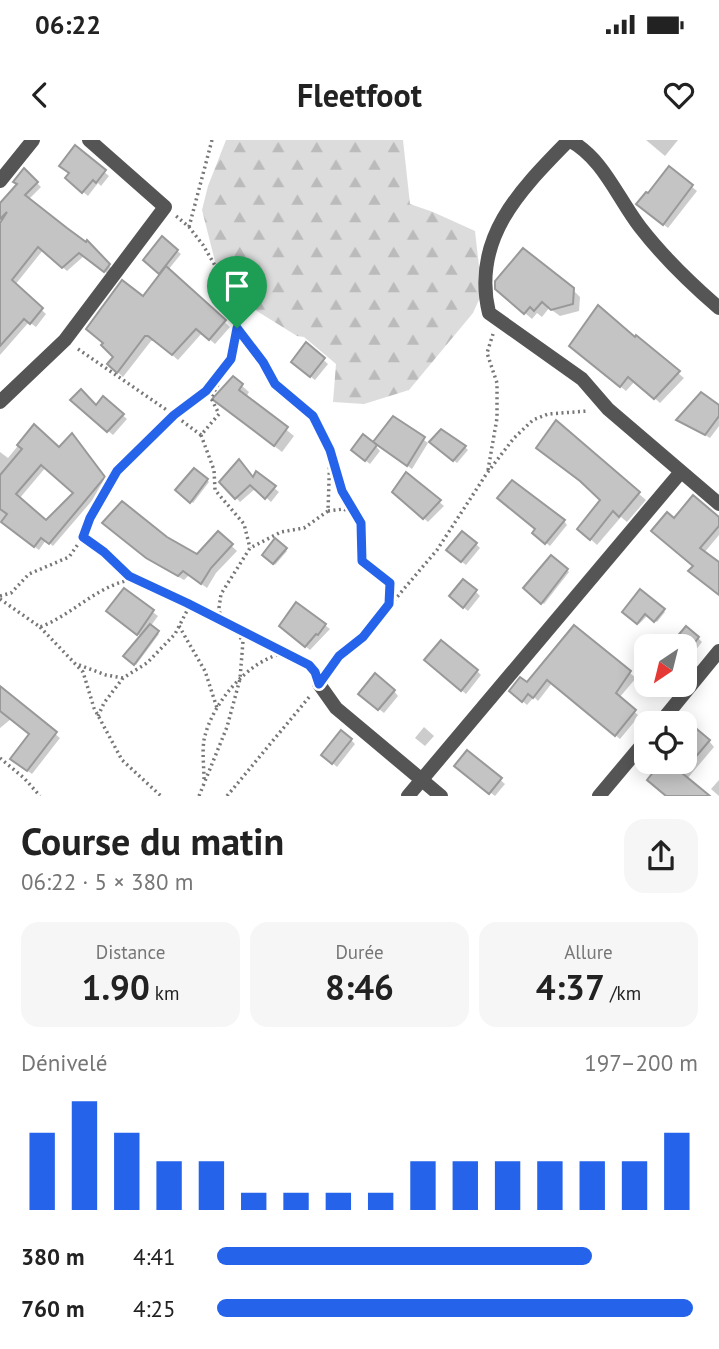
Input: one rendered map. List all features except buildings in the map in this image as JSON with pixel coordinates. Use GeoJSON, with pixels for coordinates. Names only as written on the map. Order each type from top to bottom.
{"type":"FeatureCollection","features":[{"type":"Feature","properties":{"kind":"street"},"geometry":{"type":"LineString","coordinates":[[0,181],[33,140]]}},
{"type":"Feature","properties":{"kind":"street"},"geometry":{"type":"LineString","coordinates":[[0,402],[65,340],[166,206],[89,140]]}},
{"type":"Feature","properties":{"kind":"street"},"geometry":{"type":"LineString","coordinates":[[719,308],[673,268],[637,224],[588,144],[569,140],[516,196],[496,231],[488,260],[486,299],[489,313],[582,379],[608,409],[719,504]]}},
{"type":"Feature","properties":{"kind":"street"},"geometry":{"type":"LineString","coordinates":[[408,796],[680,473]]}},
{"type":"Feature","properties":{"kind":"street"},"geometry":{"type":"LineString","coordinates":[[670,711],[719,651]]}},
{"type":"Feature","properties":{"kind":"street"},"geometry":{"type":"LineString","coordinates":[[319,684],[336,708],[441,796]]}},
{"type":"Feature","properties":{"kind":"street"},"geometry":{"type":"LineString","coordinates":[[599,796],[634,754]]}},
{"type":"Feature","properties":{"kind":"path"},"geometry":{"type":"LineString","coordinates":[[189,227],[212,140]]}},
{"type":"Feature","properties":{"kind":"path"},"geometry":{"type":"LineString","coordinates":[[166,206],[189,227],[203,245],[217,269],[236,316],[237,328],[231,359],[211,398],[219,414],[201,435]]}},
{"type":"Feature","properties":{"kind":"path"},"geometry":{"type":"LineString","coordinates":[[237,328],[263,362],[275,384],[313,416],[330,450],[342,491],[361,523],[362,561],[390,583],[389,604]]}},
{"type":"Feature","properties":{"kind":"path"},"geometry":{"type":"LineString","coordinates":[[65,340],[201,435],[214,470],[215,490],[244,524],[250,548]]}},
{"type":"Feature","properties":{"kind":"path"},"geometry":{"type":"LineString","coordinates":[[487,353],[497,383],[497,418],[487,472]]}},
{"type":"Feature","properties":{"kind":"path"},"geometry":{"type":"LineString","coordinates":[[161,796],[122,760],[98,716],[83,672],[40,627],[0,598],[11,593],[29,574],[69,557],[83,537],[90,518],[117,471],[174,415],[206,391],[231,359]]}},
{"type":"Feature","properties":{"kind":"path"},"geometry":{"type":"LineString","coordinates":[[227,796],[278,733],[295,717],[339,656],[363,637],[437,550],[487,472],[513,438],[533,420],[548,414],[608,409]]}},
{"type":"Feature","properties":{"kind":"path"},"geometry":{"type":"LineString","coordinates":[[328,511],[330,450]]}},
{"type":"Feature","properties":{"kind":"path"},"geometry":{"type":"LineString","coordinates":[[222,621],[219,608],[221,594],[250,548],[281,532],[304,528],[328,511],[344,509],[357,517]]}},
{"type":"Feature","properties":{"kind":"path"},"geometry":{"type":"LineString","coordinates":[[83,537],[137,580],[190,604],[313,668],[319,684]]}},
{"type":"Feature","properties":{"kind":"path"},"geometry":{"type":"LineString","coordinates":[[40,627],[59,620],[118,582],[137,580]]}},
{"type":"Feature","properties":{"kind":"path"},"geometry":{"type":"LineString","coordinates":[[98,716],[104,703],[123,678],[148,663],[175,634],[190,604]]}},
{"type":"Feature","properties":{"kind":"path"},"geometry":{"type":"LineString","coordinates":[[179,626],[205,671],[217,708]]}},
{"type":"Feature","properties":{"kind":"path"},"geometry":{"type":"LineString","coordinates":[[199,796],[227,727],[240,679],[243,641],[232,627]]}},
{"type":"Feature","properties":{"kind":"path"},"geometry":{"type":"LineString","coordinates":[[204,781],[204,740],[217,708],[240,679],[261,659],[285,653]]}},
{"type":"Feature","properties":{"kind":"path"},"geometry":{"type":"LineString","coordinates":[[75,664],[123,678]]}},
{"type":"Feature","properties":{"kind":"path"},"geometry":{"type":"LineString","coordinates":[[0,758],[40,796]]}},
{"type":"Feature","properties":{"kind":"green space"},"geometry":{"type":"Polygon","coordinates":[[[226,140],[403,140],[410,204],[475,231],[482,293],[473,313],[409,390],[364,404],[333,402],[336,364],[304,337],[297,336],[249,306],[217,269],[202,210],[208,186],[226,140]]]}},
{"type":"Feature","properties":{"kind":"route"},"geometry":{"type":"LineString","coordinates":[[237,328],[263,362],[275,384],[313,416],[330,450],[342,491],[361,523],[362,561],[390,583],[389,604],[363,637],[339,656],[319,684],[313,668],[309,665],[129,576],[104,552],[83,537],[90,518],[117,471],[174,415],[206,391],[231,359],[237,328]]}}]}
